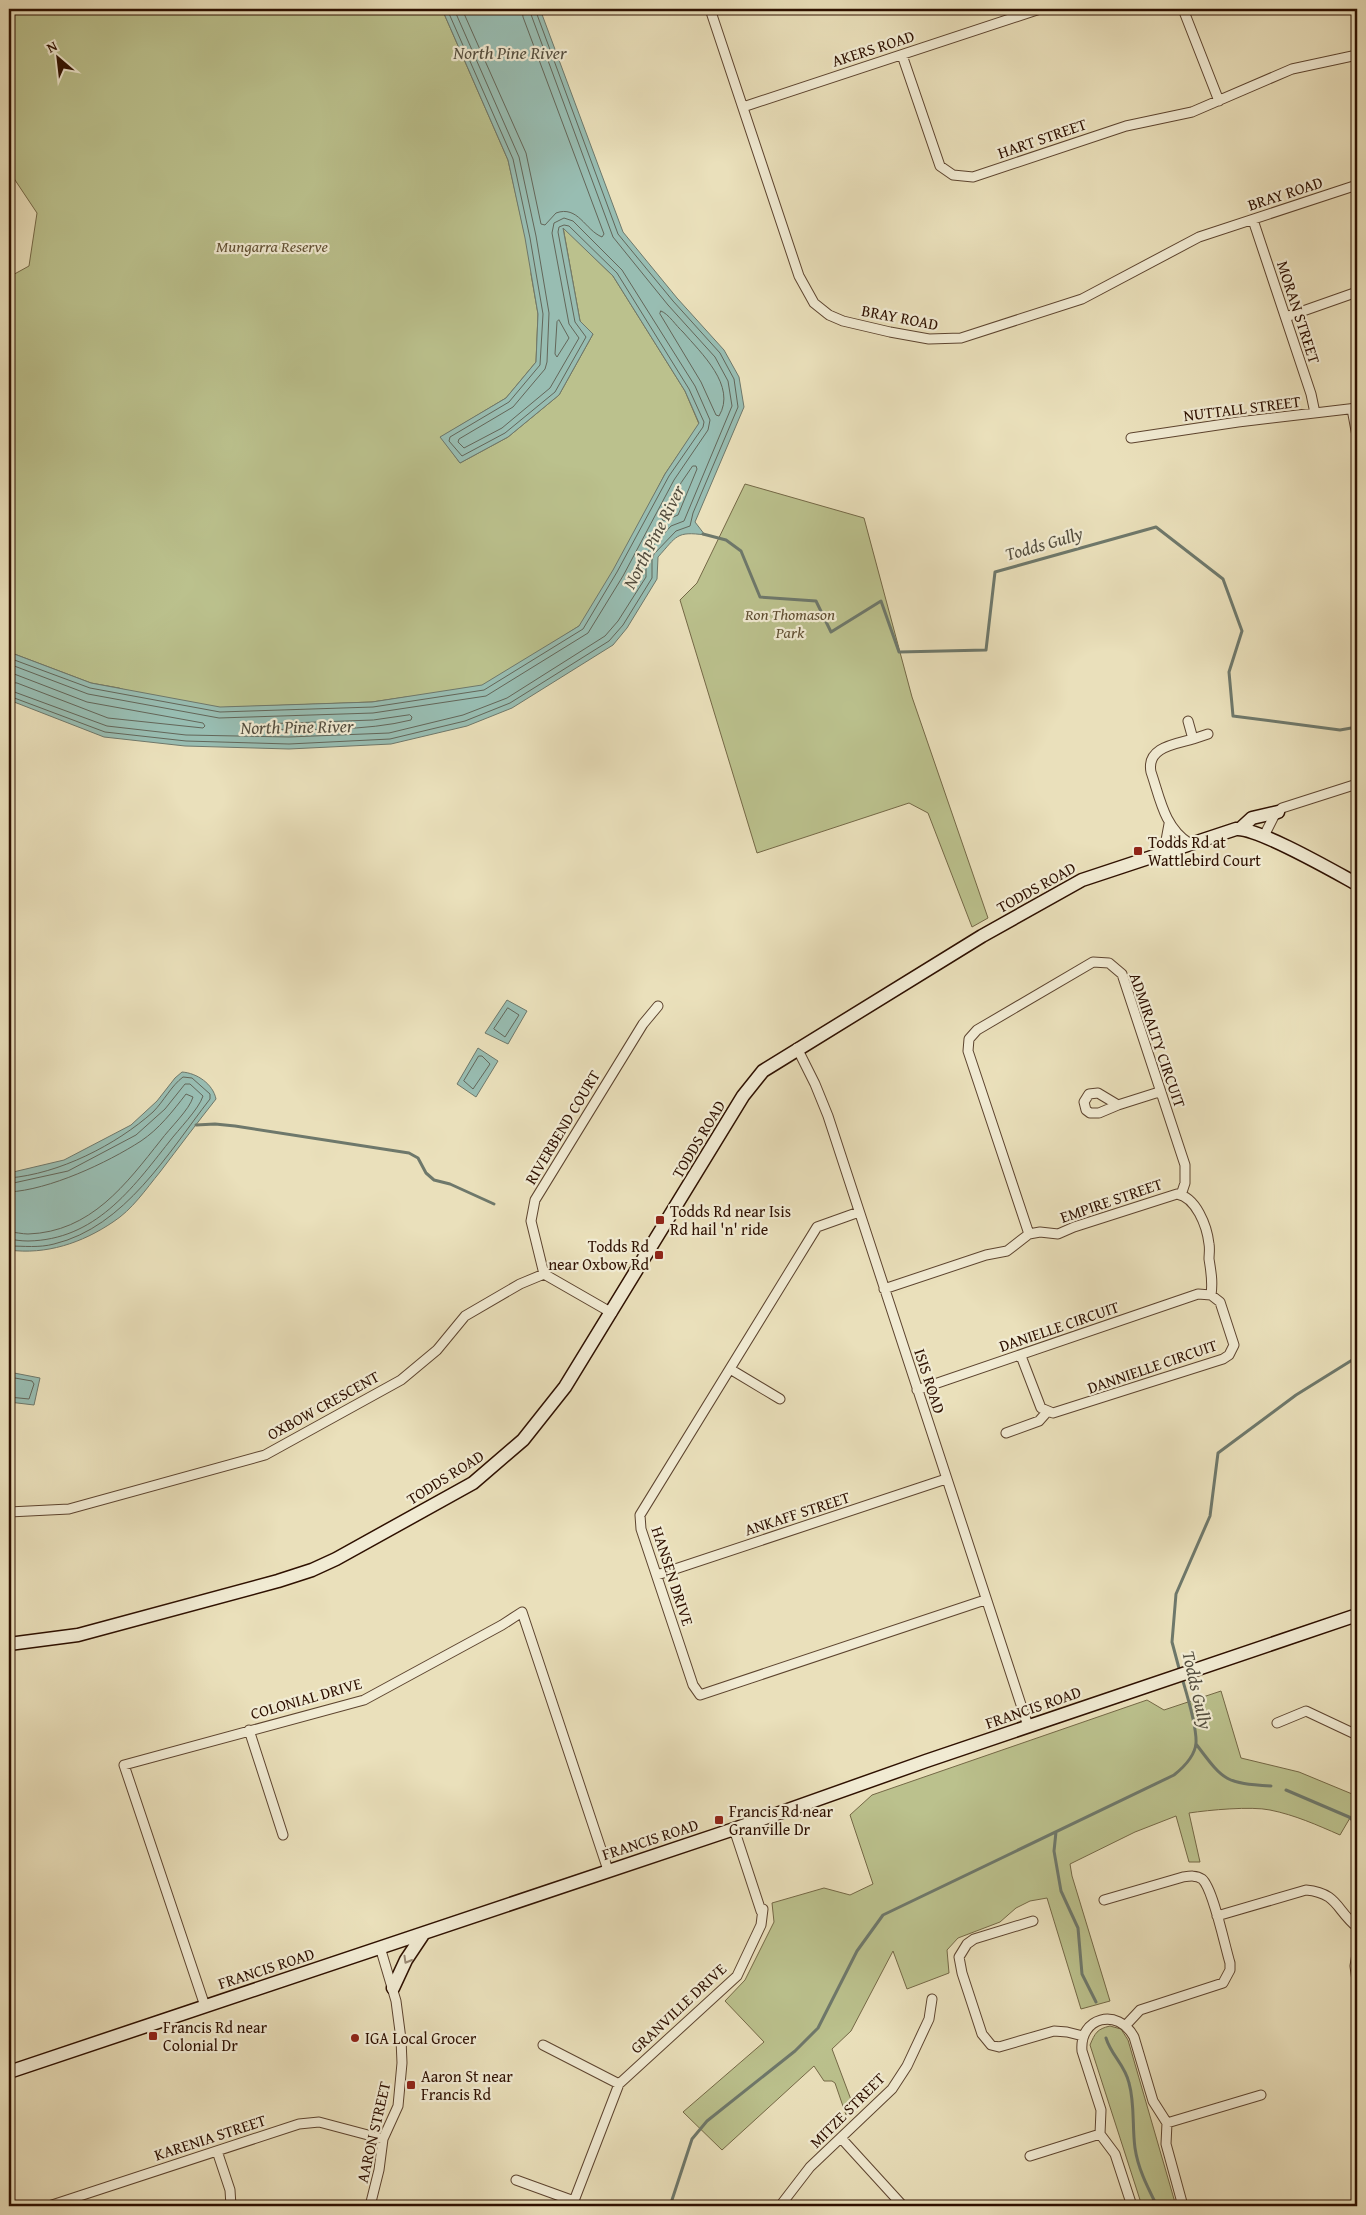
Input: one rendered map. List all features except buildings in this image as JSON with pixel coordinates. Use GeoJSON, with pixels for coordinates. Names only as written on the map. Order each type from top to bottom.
{"type":"FeatureCollection","features":[{"type":"Feature","properties":{"kind":"street","name":"BRAY ROAD"},"geometry":{"type":"LineString","coordinates":[[710,9],[804,288],[814,303],[829,315],[844,321],[929,339],[961,338],[1082,299],[1199,237],[1357,185]]}},
{"type":"Feature","properties":{"kind":"street","name":"AKERS ROAD"},"geometry":{"type":"LineString","coordinates":[[743,107],[1040,9]]}},
{"type":"Feature","properties":{"kind":"street"},"geometry":{"type":"LineString","coordinates":[[1183,9],[1219,101]]}},
{"type":"Feature","properties":{"kind":"street","name":"HART STREET"},"geometry":{"type":"LineString","coordinates":[[902,54],[940,166],[953,176],[973,177],[1126,126],[1185,114],[1266,81],[1292,68],[1357,54]]}},
{"type":"Feature","properties":{"kind":"street","name":"MORAN STREET"},"geometry":{"type":"LineString","coordinates":[[1253,220],[1311,394],[1315,413]]}},
{"type":"Feature","properties":{"kind":"street"},"geometry":{"type":"LineString","coordinates":[[1286,317],[1357,292]]}},
{"type":"Feature","properties":{"kind":"street"},"geometry":{"type":"LineString","coordinates":[[1355,409],[1357,436]]}},
{"type":"Feature","properties":{"kind":"street","name":"NUTTALL STREET"},"geometry":{"type":"LineString","coordinates":[[1131,438],[1238,422],[1355,409]]}},
{"type":"Feature","properties":{"kind":"street"},"geometry":{"type":"LineString","coordinates":[[1188,721],[1193,739]]}},
{"type":"Feature","properties":{"kind":"street"},"geometry":{"type":"LineString","coordinates":[[1189,843],[1179,836],[1169,824],[1151,772],[1151,760],[1160,750],[1208,734]]}},
{"type":"Feature","properties":{"kind":"street"},"geometry":{"type":"LineString","coordinates":[[1264,836],[1271,821],[1278,812],[1288,806],[1357,784]]}},
{"type":"Feature","properties":{"kind":"street","name":"TODDS ROAD"},"geometry":{"type":"LineString","coordinates":[[9,1644],[78,1635],[278,1581],[336,1559],[473,1483],[523,1440],[565,1387],[753,1081],[762,1071],[982,936],[1091,876],[1240,828],[1252,818],[1278,812]]}},
{"type":"Feature","properties":{"kind":"street"},"geometry":{"type":"LineString","coordinates":[[1164,851],[1169,824]]}},
{"type":"Feature","properties":{"kind":"street"},"geometry":{"type":"LineString","coordinates":[[1240,828],[1264,836],[1357,884]]}},
{"type":"Feature","properties":{"kind":"street","name":"ADMIRALTY CIRCUIT"},"geometry":{"type":"LineString","coordinates":[[1029,1234],[968,1051],[969,1039],[977,1030],[1093,962],[1110,963],[1122,974],[1159,1092],[1185,1165],[1185,1183],[1181,1195]]}},
{"type":"Feature","properties":{"kind":"street","name":"RIVERBEND COURT"},"geometry":{"type":"LineString","coordinates":[[544,1274],[530,1221],[535,1200],[642,1024],[658,1006]]}},
{"type":"Feature","properties":{"kind":"street","name":"ISIS ROAD"},"geometry":{"type":"LineString","coordinates":[[797,1048],[828,1116],[1028,1726]]}},
{"type":"Feature","properties":{"kind":"street"},"geometry":{"type":"LineString","coordinates":[[1118,1104],[1159,1092]]}},
{"type":"Feature","properties":{"kind":"street","name":"EMPIRE STREET"},"geometry":{"type":"LineString","coordinates":[[1029,1234],[1040,1232],[1058,1234],[1074,1226],[1172,1194],[1181,1195]]}},
{"type":"Feature","properties":{"kind":"street"},"geometry":{"type":"LineString","coordinates":[[1181,1195],[1192,1201],[1196,1206],[1208,1240],[1212,1275],[1211,1294]]}},
{"type":"Feature","properties":{"kind":"street","name":"HANSEN DRIVE"},"geometry":{"type":"LineString","coordinates":[[859,1212],[817,1227],[640,1515],[641,1529],[656,1575],[693,1685],[700,1694],[986,1600]]}},
{"type":"Feature","properties":{"kind":"street"},"geometry":{"type":"LineString","coordinates":[[884,1289],[1007,1251],[1029,1234]]}},
{"type":"Feature","properties":{"kind":"street"},"geometry":{"type":"LineString","coordinates":[[544,1274],[612,1313]]}},
{"type":"Feature","properties":{"kind":"street","name":"OXBOW CRESCENT"},"geometry":{"type":"LineString","coordinates":[[9,1512],[69,1509],[265,1455],[401,1380],[436,1350],[465,1316],[520,1284],[544,1274]]}},
{"type":"Feature","properties":{"kind":"street","name":"DANIELLE CIRCUIT"},"geometry":{"type":"LineString","coordinates":[[917,1390],[1198,1294],[1211,1294]]}},
{"type":"Feature","properties":{"kind":"street","name":"DANNIELLE CIRCUIT"},"geometry":{"type":"LineString","coordinates":[[1006,1433],[1039,1421],[1047,1412],[1060,1413],[1229,1355],[1234,1345],[1234,1338],[1220,1302],[1211,1294]]}},
{"type":"Feature","properties":{"kind":"street"},"geometry":{"type":"LineString","coordinates":[[1021,1356],[1038,1402],[1041,1408],[1047,1412]]}},
{"type":"Feature","properties":{"kind":"street"},"geometry":{"type":"LineString","coordinates":[[730,1369],[780,1399]]}},
{"type":"Feature","properties":{"kind":"street","name":"ANKAFF STREET"},"geometry":{"type":"LineString","coordinates":[[656,1575],[946,1479]]}},
{"type":"Feature","properties":{"kind":"street","name":"COLONIAL DRIVE"},"geometry":{"type":"LineString","coordinates":[[205,2006],[124,1764],[364,1700],[493,1630],[522,1612],[608,1870]]}},
{"type":"Feature","properties":{"kind":"street","name":"FRANCIS ROAD"},"geometry":{"type":"LineString","coordinates":[[9,2072],[734,1829],[1028,1726],[1357,1615]]}},
{"type":"Feature","properties":{"kind":"street"},"geometry":{"type":"LineString","coordinates":[[1277,1723],[1306,1711],[1357,1735]]}},
{"type":"Feature","properties":{"kind":"street"},"geometry":{"type":"LineString","coordinates":[[249,1730],[283,1835]]}},
{"type":"Feature","properties":{"kind":"street","name":"GRANVILLE DRIVE"},"geometry":{"type":"LineString","coordinates":[[573,2204],[619,2084],[737,1976],[761,1925],[763,1909],[760,1911],[734,1829]]}},
{"type":"Feature","properties":{"kind":"street"},"geometry":{"type":"LineString","coordinates":[[1104,1900],[1183,1877],[1192,1876],[1202,1879],[1207,1884],[1230,1963],[1230,1970],[1223,1983],[1140,2010],[1126,2025]]}},
{"type":"Feature","properties":{"kind":"street"},"geometry":{"type":"LineString","coordinates":[[1216,1916],[1306,1890],[1314,1890],[1321,1891],[1334,1901],[1357,1927]]}},
{"type":"Feature","properties":{"kind":"street"},"geometry":{"type":"LineString","coordinates":[[1033,1921],[974,1939],[962,1950],[959,1963],[982,2034],[991,2045],[999,2047],[1054,2032],[1067,2032],[1083,2036]]}},
{"type":"Feature","properties":{"kind":"street"},"geometry":{"type":"LineString","coordinates":[[393,1988],[406,1960],[424,1933]]}},
{"type":"Feature","properties":{"kind":"street","name":"AARON STREET"},"geometry":{"type":"LineString","coordinates":[[370,2206],[380,2170],[383,2140],[398,2106],[402,2063],[399,2020],[393,1988],[380,1947]]}},
{"type":"Feature","properties":{"kind":"street"},"geometry":{"type":"LineString","coordinates":[[1357,1954],[1355,1966],[1357,1981]]}},
{"type":"Feature","properties":{"kind":"street","name":"MITZE STREET"},"geometry":{"type":"LineString","coordinates":[[780,2206],[810,2167],[892,2089],[907,2066],[929,2019],[932,1999]]}},
{"type":"Feature","properties":{"kind":"street"},"geometry":{"type":"LineString","coordinates":[[1132,2206],[1115,2154],[1100,2134],[1101,2110],[1082,2051],[1083,2036],[1091,2026],[1105,2019],[1120,2021],[1126,2025],[1134,2037],[1153,2101],[1167,2123],[1166,2144],[1183,2206]]}},
{"type":"Feature","properties":{"kind":"street"},"geometry":{"type":"LineString","coordinates":[[543,2045],[619,2084]]}},
{"type":"Feature","properties":{"kind":"street"},"geometry":{"type":"LineString","coordinates":[[1167,2123],[1261,2095]]}},
{"type":"Feature","properties":{"kind":"street","name":"KARENIA STREET"},"geometry":{"type":"LineString","coordinates":[[49,2206],[299,2124],[320,2122],[383,2140]]}},
{"type":"Feature","properties":{"kind":"street"},"geometry":{"type":"LineString","coordinates":[[1030,2156],[1100,2134]]}},
{"type":"Feature","properties":{"kind":"street"},"geometry":{"type":"LineString","coordinates":[[840,2138],[903,2206]]}},
{"type":"Feature","properties":{"kind":"street"},"geometry":{"type":"LineString","coordinates":[[217,2151],[230,2190],[231,2206]]}},
{"type":"Feature","properties":{"kind":"street"},"geometry":{"type":"LineString","coordinates":[[516,2180],[573,2204]]}},
{"type":"Feature","properties":{"kind":"green space","name":"Mungarra Reserve"},"geometry":{"type":"Polygon","coordinates":[[[9,9],[442,9],[508,160],[524,231],[533,256],[531,274],[538,314],[536,362],[506,398],[441,437],[460,463],[508,437],[559,395],[593,334],[580,321],[563,227],[613,276],[685,391],[699,424],[665,474],[592,615],[579,626],[475,693],[406,697],[372,702],[183,709],[119,688],[91,683],[9,652],[9,277],[29,266],[37,213],[9,171],[9,9]]]}},
{"type":"Feature","properties":{"kind":"green space","name":"Ron Thomason Park"},"geometry":{"type":"Polygon","coordinates":[[[745,484],[864,518],[912,697],[988,918],[972,927],[928,813],[909,803],[757,853],[680,600],[697,583],[745,484]]]}},
{"type":"Feature","properties":{"kind":"green space"},"geometry":{"type":"Polygon","coordinates":[[[1221,1691],[1241,1758],[1299,1772],[1357,1796],[1357,1806],[1340,1835],[1297,1817],[1270,1810],[1241,1808],[1189,1813],[1200,1862],[1189,1862],[1176,1816],[1135,1832],[1070,1864],[1110,2001],[1081,2009],[1047,1898],[1030,1901],[1016,1908],[1000,1922],[958,1938],[947,1950],[949,1973],[907,1989],[893,1951],[851,2031],[832,2049],[853,2105],[846,2115],[835,2083],[824,2081],[814,2066],[722,2150],[683,2112],[764,2042],[725,2001],[745,1980],[774,1922],[772,1903],[824,1888],[850,1895],[873,1884],[850,1815],[872,1795],[1147,1700],[1164,1710],[1221,1691]]]}},
{"type":"Feature","properties":{"kind":"green space"},"geometry":{"type":"Polygon","coordinates":[[[1110,2026],[1121,2029],[1128,2040],[1176,2206],[1142,2206],[1090,2045],[1097,2032],[1110,2026]]]}},
{"type":"Feature","properties":{"kind":"water","name":"North Pine River"},"geometry":{"type":"Polygon","coordinates":[[[442,9],[540,9],[623,232],[677,298],[724,350],[739,377],[744,407],[695,522],[705,535],[682,535],[669,544],[658,557],[657,579],[627,628],[613,645],[512,708],[467,726],[391,744],[289,749],[185,746],[104,737],[9,700],[9,652],[91,683],[220,707],[372,702],[482,685],[579,626],[613,570],[665,474],[699,423],[685,391],[613,276],[563,228],[580,321],[593,334],[559,395],[508,437],[460,463],[440,437],[506,398],[536,362],[538,314],[525,238],[508,160],[442,9]]]}},
{"type":"Feature","properties":{"kind":"water"},"geometry":{"type":"Polygon","coordinates":[[[507,1000],[527,1011],[508,1044],[485,1033],[507,1000]]]}},
{"type":"Feature","properties":{"kind":"water"},"geometry":{"type":"Polygon","coordinates":[[[478,1048],[498,1061],[476,1097],[457,1084],[478,1048]]]}},
{"type":"Feature","properties":{"kind":"water"},"geometry":{"type":"Polygon","coordinates":[[[182,1072],[203,1080],[212,1089],[216,1099],[133,1205],[113,1222],[89,1236],[63,1246],[36,1251],[9,1250],[9,1173],[64,1160],[131,1125],[157,1101],[182,1072]]]}},
{"type":"Feature","properties":{"kind":"water"},"geometry":{"type":"Polygon","coordinates":[[[9,1372],[40,1378],[34,1405],[9,1402],[9,1372]]]}},
{"type":"Feature","properties":{"kind":"waterway","name":"Todds Gully"},"geometry":{"type":"LineString","coordinates":[[703,534],[726,540],[741,551],[760,597],[816,601],[831,632],[881,601],[899,652],[986,650],[995,572],[1156,527],[1223,579],[1242,631],[1229,672],[1233,716],[1340,730],[1357,727]]}},
{"type":"Feature","properties":{"kind":"waterway"},"geometry":{"type":"LineString","coordinates":[[196,1125],[235,1126],[409,1153],[418,1158],[426,1173],[434,1180],[450,1184],[494,1204]]}},
{"type":"Feature","properties":{"kind":"waterway","name":"Todds Gully"},"geometry":{"type":"LineString","coordinates":[[1180,1672],[1172,1642],[1176,1594],[1210,1516],[1218,1453],[1296,1395],[1357,1357]]}},
{"type":"Feature","properties":{"kind":"waterway","name":"Todds Gully"},"geometry":{"type":"LineString","coordinates":[[670,2206],[692,2139],[707,2121],[795,2051],[818,2028],[857,1951],[883,1915],[1174,1775],[1185,1765],[1194,1752],[1196,1736],[1182,1678]]}},
{"type":"Feature","properties":{"kind":"waterway"},"geometry":{"type":"LineString","coordinates":[[1196,1744],[1213,1766],[1226,1778],[1243,1783],[1271,1786]]}},
{"type":"Feature","properties":{"kind":"waterway"},"geometry":{"type":"LineString","coordinates":[[1286,1790],[1349,1817],[1357,1824]]}},
{"type":"Feature","properties":{"kind":"waterway"},"geometry":{"type":"LineString","coordinates":[[1056,1832],[1054,1851],[1061,1891],[1078,1928],[1082,1974],[1096,2002]]}},
{"type":"Feature","properties":{"kind":"waterway"},"geometry":{"type":"LineString","coordinates":[[1106,2038],[1127,2077],[1132,2099],[1136,2156],[1157,2206]]}},
{"type":"Feature","properties":{"kind":"place","name":"Todds Rd at Wattlebird Court"},"geometry":{"type":"Point","coordinates":[1138,851]}},
{"type":"Feature","properties":{"kind":"place","name":"Todds Rd near Isis Rd hail 'n' ride"},"geometry":{"type":"Point","coordinates":[660,1220]}},
{"type":"Feature","properties":{"kind":"place","name":"Todds Rd near Oxbow Rd"},"geometry":{"type":"Point","coordinates":[659,1255]}},
{"type":"Feature","properties":{"kind":"place","name":"Francis Rd near Granville Dr"},"geometry":{"type":"Point","coordinates":[719,1820]}},
{"type":"Feature","properties":{"kind":"place","name":"Francis Rd near Colonial Dr"},"geometry":{"type":"Point","coordinates":[153,2036]}},
{"type":"Feature","properties":{"kind":"place","name":"IGA Local Grocer"},"geometry":{"type":"Point","coordinates":[355,2038]}},
{"type":"Feature","properties":{"kind":"place","name":"Aaron St near Francis Rd"},"geometry":{"type":"Point","coordinates":[411,2085]}}]}
